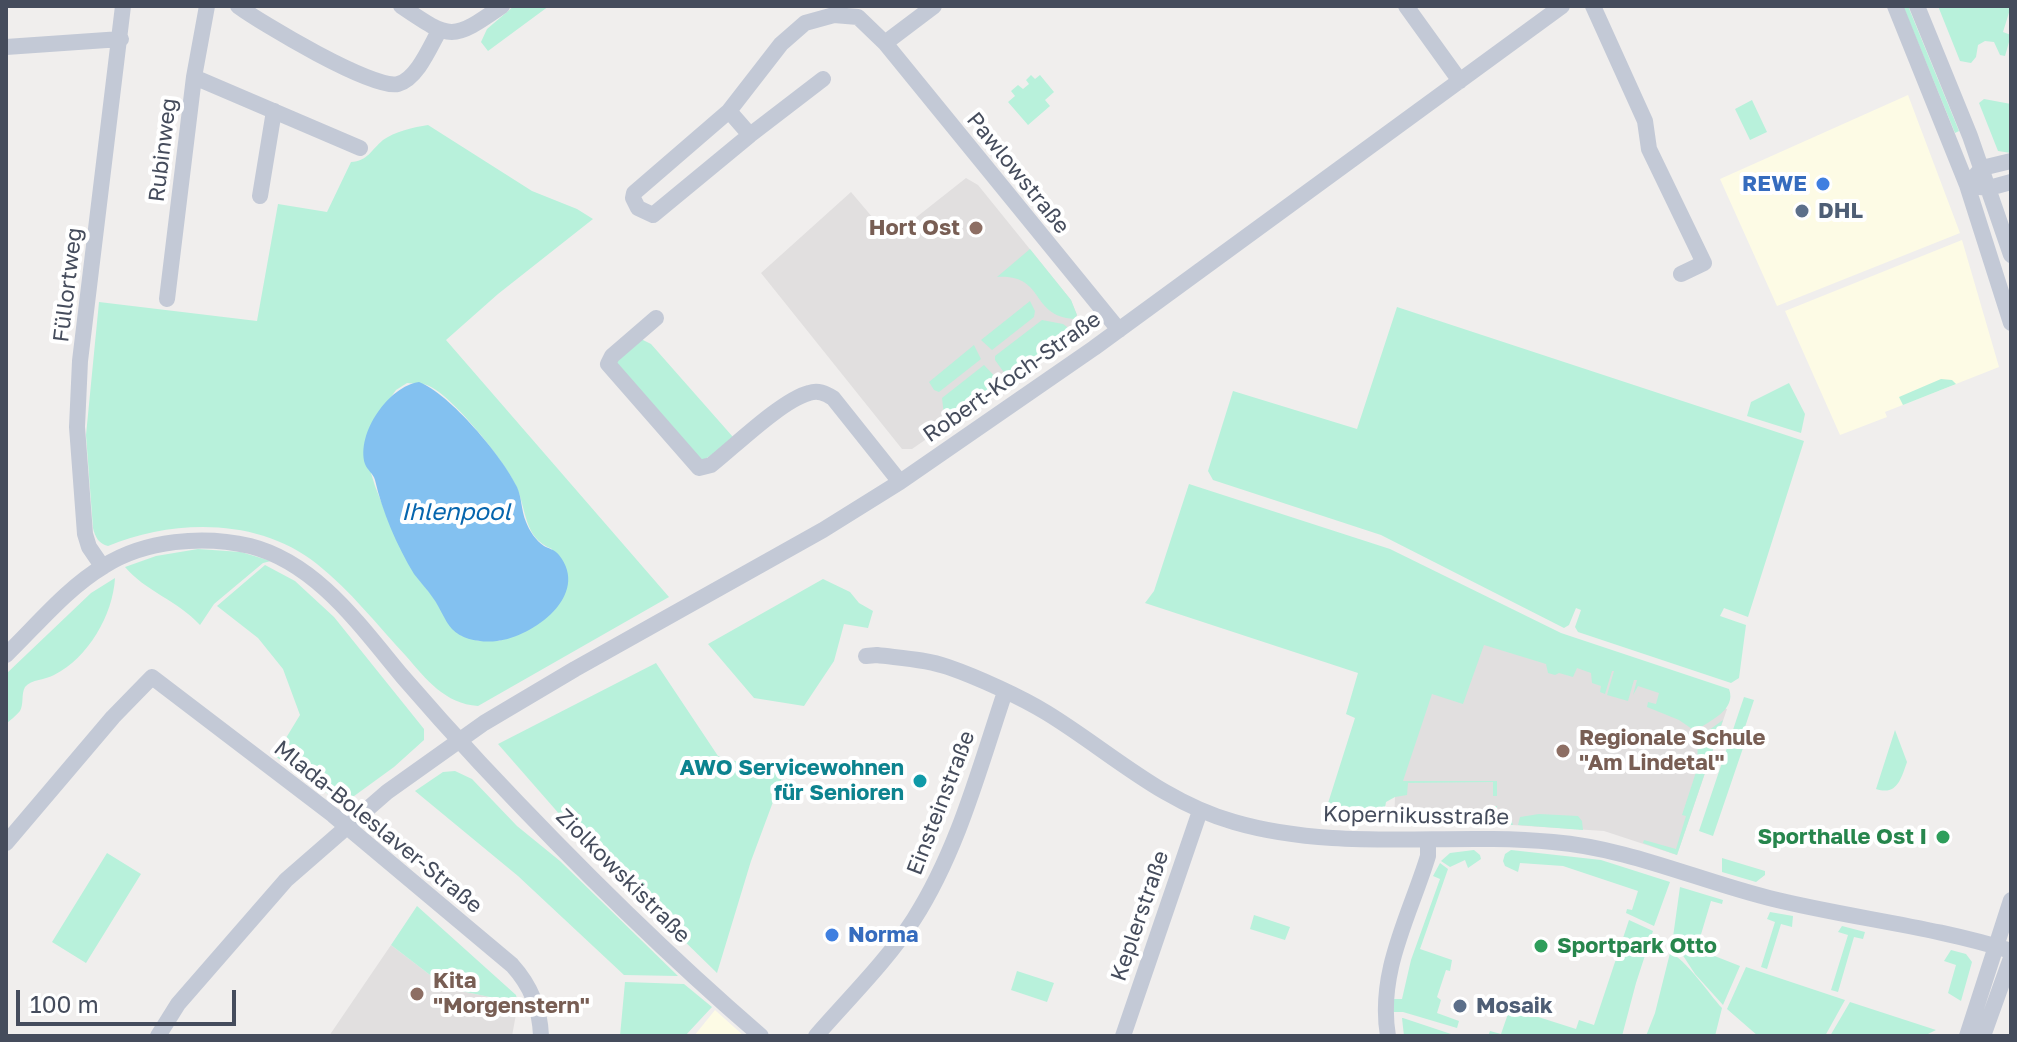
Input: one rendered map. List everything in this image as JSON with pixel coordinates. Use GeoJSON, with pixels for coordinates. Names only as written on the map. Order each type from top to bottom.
{"type":"FeatureCollection","features":[{"type":"Feature","properties":{"kind":"street","name":"Füllortweg"},"geometry":{"type":"LineString","coordinates":[[102,566],[89,547],[85,534],[76,416],[123,6]]}},
{"type":"Feature","properties":{"kind":"street","name":"Rubinweg"},"geometry":{"type":"LineString","coordinates":[[167,299],[194,77],[207,6]]}},
{"type":"Feature","properties":{"kind":"street"},"geometry":{"type":"LineString","coordinates":[[238,6],[353,71],[390,84],[406,80],[414,72],[439,31]]}},
{"type":"Feature","properties":{"kind":"street"},"geometry":{"type":"LineString","coordinates":[[401,6],[439,31],[450,34],[463,31],[502,6]]}},
{"type":"Feature","properties":{"kind":"street"},"geometry":{"type":"LineString","coordinates":[[885,43],[934,6]]}},
{"type":"Feature","properties":{"kind":"street"},"geometry":{"type":"LineString","coordinates":[[1406,6],[1460,81]]}},
{"type":"Feature","properties":{"kind":"street","name":"Robert-Koch-Straße"},"geometry":{"type":"LineString","coordinates":[[158,1036],[178,1004],[286,880],[387,792],[459,740],[575,669],[799,544],[900,482],[1023,400],[1562,6]]}},
{"type":"Feature","properties":{"kind":"street"},"geometry":{"type":"LineString","coordinates":[[1593,6],[1645,121],[1649,149],[1704,263],[1681,274]]}},
{"type":"Feature","properties":{"kind":"street"},"geometry":{"type":"LineString","coordinates":[[1895,6],[1967,185],[2011,323]]}},
{"type":"Feature","properties":{"kind":"street"},"geometry":{"type":"LineString","coordinates":[[1917,6],[1982,168],[2011,255]]}},
{"type":"Feature","properties":{"kind":"street","name":"Pawlowstraße"},"geometry":{"type":"LineString","coordinates":[[729,111],[781,44],[805,23],[834,15],[858,17],[885,43],[1119,330]]}},
{"type":"Feature","properties":{"kind":"street"},"geometry":{"type":"LineString","coordinates":[[6,47],[121,39]]}},
{"type":"Feature","properties":{"kind":"street"},"geometry":{"type":"LineString","coordinates":[[194,77],[360,148]]}},
{"type":"Feature","properties":{"kind":"street"},"geometry":{"type":"LineString","coordinates":[[750,135],[729,111],[634,193],[638,208],[653,215],[823,79]]}},
{"type":"Feature","properties":{"kind":"street"},"geometry":{"type":"LineString","coordinates":[[260,196],[274,111]]}},
{"type":"Feature","properties":{"kind":"street"},"geometry":{"type":"LineString","coordinates":[[1967,185],[1982,168],[2011,161]]}},
{"type":"Feature","properties":{"kind":"street"},"geometry":{"type":"LineString","coordinates":[[1967,185],[1989,188],[2011,182]]}},
{"type":"Feature","properties":{"kind":"street"},"geometry":{"type":"LineString","coordinates":[[656,318],[612,356],[608,364],[699,468],[711,465],[806,393],[826,394],[833,398],[900,482]]}},
{"type":"Feature","properties":{"kind":"street","name":"Ziolkowskistraße"},"geometry":{"type":"LineString","coordinates":[[6,655],[86,578],[102,566],[142,549],[183,542],[232,543],[275,555],[308,574],[333,596],[459,740],[628,914],[761,1036]]}},
{"type":"Feature","properties":{"kind":"street","name":"Kopernikusstraße"},"geometry":{"type":"LineString","coordinates":[[866,656],[877,655],[948,667],[1005,692],[1045,712],[1162,792],[1200,811],[1234,823],[1285,834],[1428,840],[1495,839],[1586,846],[1768,898],[1947,933],[2003,948]]}},
{"type":"Feature","properties":{"kind":"street","name":"Mlada-Boleslaver-Straße"},"geometry":{"type":"LineString","coordinates":[[6,843],[113,717],[152,677],[346,826],[512,965],[525,979],[534,999],[541,1036]]}},
{"type":"Feature","properties":{"kind":"street","name":"Einsteinstraße"},"geometry":{"type":"LineString","coordinates":[[816,1036],[909,927],[934,885],[955,838],[1005,692]]}},
{"type":"Feature","properties":{"kind":"street","name":"Keplerstraße"},"geometry":{"type":"LineString","coordinates":[[1123,1036],[1200,811]]}},
{"type":"Feature","properties":{"kind":"street"},"geometry":{"type":"LineString","coordinates":[[1388,1036],[1384,1014],[1388,977],[1424,870],[1428,840]]}},
{"type":"Feature","properties":{"kind":"street"},"geometry":{"type":"LineString","coordinates":[[1967,1036],[2003,948],[2011,900]]}},
{"type":"Feature","properties":{"kind":"street"},"geometry":{"type":"LineString","coordinates":[[1983,1036],[2011,958]]}},
{"type":"Feature","properties":{"kind":"shaded area"},"geometry":{"type":"Polygon","coordinates":[[[1908,95],[1960,233],[1777,306],[1720,179],[1908,95]]]}},
{"type":"Feature","properties":{"kind":"shaded area"},"geometry":{"type":"Polygon","coordinates":[[[966,178],[978,185],[1071,300],[1077,315],[1075,333],[1074,337],[912,449],[902,449],[761,273],[851,192],[890,238],[966,178]]]}},
{"type":"Feature","properties":{"kind":"shaded area"},"geometry":{"type":"Polygon","coordinates":[[[1962,240],[1999,367],[1885,412],[1887,417],[1840,435],[1785,311],[1962,240]]]}},
{"type":"Feature","properties":{"kind":"shaded area","name":"Regionale Schule \"Am Lindetal\""},"geometry":{"type":"Polygon","coordinates":[[[1456,618],[1727,709],[1677,855],[1604,831],[1497,824],[1394,824],[1395,797],[1456,618]]]}},
{"type":"Feature","properties":{"kind":"shaded area","name":"Kita \"Morgenstern\""},"geometry":{"type":"Polygon","coordinates":[[[391,945],[447,988],[518,1003],[512,1036],[329,1036],[391,945]]]}},
{"type":"Feature","properties":{"kind":"shaded area"},"geometry":{"type":"Polygon","coordinates":[[[715,1010],[744,1036],[694,1036],[715,1010]]]}},
{"type":"Feature","properties":{"kind":"green space"},"geometry":{"type":"Polygon","coordinates":[[[514,6],[549,6],[488,51],[481,42],[487,29],[514,6]]]}},
{"type":"Feature","properties":{"kind":"green space"},"geometry":{"type":"Polygon","coordinates":[[[1903,6],[1908,6],[1959,131],[1955,133],[1903,6]]]}},
{"type":"Feature","properties":{"kind":"green space"},"geometry":{"type":"Polygon","coordinates":[[[1938,6],[2011,6],[2003,32],[2011,35],[2005,56],[2000,55],[1994,42],[1985,41],[1978,45],[1976,57],[1971,63],[1960,61],[1938,6]]]}},
{"type":"Feature","properties":{"kind":"green space"},"geometry":{"type":"Polygon","coordinates":[[[1031,75],[1035,79],[1040,75],[1054,92],[1045,100],[1050,106],[1028,125],[1008,102],[1015,96],[1011,91],[1018,85],[1023,89],[1029,84],[1026,80],[1031,75]]]}},
{"type":"Feature","properties":{"kind":"green space"},"geometry":{"type":"Polygon","coordinates":[[[1984,99],[2011,104],[2011,153],[1998,151],[1979,103],[1984,99]]]}},
{"type":"Feature","properties":{"kind":"green space"},"geometry":{"type":"Polygon","coordinates":[[[1752,100],[1767,132],[1750,140],[1735,109],[1752,100]]]}},
{"type":"Feature","properties":{"kind":"green space"},"geometry":{"type":"Polygon","coordinates":[[[428,125],[532,191],[577,209],[593,219],[498,294],[446,340],[669,597],[478,706],[456,701],[437,689],[341,585],[294,549],[269,538],[215,527],[160,531],[108,546],[98,540],[93,528],[86,435],[99,302],[257,321],[278,204],[327,212],[351,162],[365,157],[388,137],[428,125]],[[407,383],[396,390],[373,422],[371,473],[375,486],[415,574],[453,629],[462,636],[479,641],[500,641],[552,549],[536,538],[527,522],[516,486],[478,432],[441,393],[423,384],[407,383]]]}},
{"type":"Feature","properties":{"kind":"green space"},"geometry":{"type":"Polygon","coordinates":[[[1030,249],[1071,300],[1077,315],[1074,319],[1050,311],[1023,282],[997,277],[1030,249]]]}},
{"type":"Feature","properties":{"kind":"green space"},"geometry":{"type":"Polygon","coordinates":[[[1030,301],[1035,311],[1034,317],[992,350],[981,340],[1030,301]]]}},
{"type":"Feature","properties":{"kind":"green space"},"geometry":{"type":"Polygon","coordinates":[[[1397,307],[1804,441],[1748,617],[1724,608],[1720,616],[1746,625],[1739,678],[1731,683],[1578,632],[1575,627],[1581,610],[1576,608],[1569,625],[1564,628],[1381,535],[1213,480],[1208,471],[1233,391],[1357,429],[1397,307]]]}},
{"type":"Feature","properties":{"kind":"green space"},"geometry":{"type":"Polygon","coordinates":[[[1042,320],[1063,324],[1075,333],[1074,337],[1012,379],[1008,378],[995,356],[1042,320]]]}},
{"type":"Feature","properties":{"kind":"green space"},"geometry":{"type":"Polygon","coordinates":[[[639,338],[651,344],[733,437],[733,441],[702,461],[615,362],[639,338]]]}},
{"type":"Feature","properties":{"kind":"green space"},"geometry":{"type":"Polygon","coordinates":[[[974,345],[981,359],[939,392],[934,390],[929,382],[974,345]]]}},
{"type":"Feature","properties":{"kind":"green space"},"geometry":{"type":"Polygon","coordinates":[[[984,365],[1001,383],[1001,387],[952,421],[949,420],[944,415],[942,398],[984,365]]]}},
{"type":"Feature","properties":{"kind":"green space"},"geometry":{"type":"Polygon","coordinates":[[[1941,379],[1952,380],[1956,384],[1903,405],[1899,397],[1941,379]]]}},
{"type":"Feature","properties":{"kind":"green space"},"geometry":{"type":"Polygon","coordinates":[[[1789,383],[1805,414],[1801,433],[1747,416],[1751,402],[1789,383]]]}},
{"type":"Feature","properties":{"kind":"green space"},"geometry":{"type":"Polygon","coordinates":[[[1189,484],[1390,549],[1561,633],[1729,689],[1729,703],[1720,714],[1695,731],[1679,720],[1647,707],[1648,702],[1656,704],[1659,693],[1638,686],[1633,695],[1637,680],[1634,680],[1628,701],[1607,695],[1614,671],[1605,694],[1600,692],[1601,686],[1592,683],[1591,673],[1577,668],[1573,677],[1559,673],[1555,675],[1548,673],[1546,664],[1484,645],[1463,704],[1432,694],[1403,781],[1497,781],[1497,796],[1493,796],[1493,782],[1408,783],[1407,795],[1386,802],[1382,824],[1339,823],[1323,819],[1355,718],[1346,714],[1358,673],[1145,603],[1154,591],[1189,484]]]}},
{"type":"Feature","properties":{"kind":"green space"},"geometry":{"type":"Polygon","coordinates":[[[198,549],[241,552],[271,561],[263,563],[214,604],[200,625],[125,567],[156,556],[198,549]]]}},
{"type":"Feature","properties":{"kind":"green space"},"geometry":{"type":"Polygon","coordinates":[[[265,565],[295,581],[334,617],[424,729],[424,740],[394,767],[350,799],[331,796],[275,756],[300,715],[283,669],[258,638],[217,606],[265,565]]]}},
{"type":"Feature","properties":{"kind":"green space"},"geometry":{"type":"Polygon","coordinates":[[[115,578],[104,620],[88,647],[51,677],[28,684],[20,711],[6,724],[6,674],[91,593],[115,578]]]}},
{"type":"Feature","properties":{"kind":"green space"},"geometry":{"type":"Polygon","coordinates":[[[823,579],[850,592],[859,603],[873,611],[868,628],[844,624],[834,661],[804,706],[754,698],[708,644],[823,579]]]}},
{"type":"Feature","properties":{"kind":"green space"},"geometry":{"type":"Polygon","coordinates":[[[656,663],[718,756],[783,775],[751,861],[717,973],[589,848],[498,744],[656,663]]]}},
{"type":"Feature","properties":{"kind":"green space"},"geometry":{"type":"Polygon","coordinates":[[[1744,697],[1754,700],[1739,745],[1743,748],[1713,836],[1699,831],[1744,697]]]}},
{"type":"Feature","properties":{"kind":"green space"},"geometry":{"type":"Polygon","coordinates":[[[1723,720],[1677,855],[1643,843],[1644,840],[1676,849],[1686,816],[1682,815],[1697,769],[1698,738],[1723,720]]]}},
{"type":"Feature","properties":{"kind":"green space"},"geometry":{"type":"Polygon","coordinates":[[[1895,730],[1907,762],[1897,784],[1883,791],[1876,789],[1895,730]]]}},
{"type":"Feature","properties":{"kind":"green space"},"geometry":{"type":"Polygon","coordinates":[[[455,771],[472,779],[517,826],[560,861],[678,976],[624,975],[518,876],[415,791],[443,772],[455,771]]]}},
{"type":"Feature","properties":{"kind":"green space"},"geometry":{"type":"Polygon","coordinates":[[[1493,806],[1497,806],[1497,817],[1511,818],[1513,825],[1394,824],[1395,812],[1407,807],[1408,817],[1493,816],[1493,806]]]}},
{"type":"Feature","properties":{"kind":"green space"},"geometry":{"type":"Polygon","coordinates":[[[1539,814],[1578,816],[1583,830],[1518,825],[1520,817],[1539,814]]]}},
{"type":"Feature","properties":{"kind":"green space"},"geometry":{"type":"Polygon","coordinates":[[[1474,850],[1481,859],[1468,868],[1465,860],[1450,867],[1441,861],[1450,853],[1474,850]]]}},
{"type":"Feature","properties":{"kind":"green space"},"geometry":{"type":"Polygon","coordinates":[[[1511,850],[1601,860],[1670,882],[1654,926],[1626,913],[1627,909],[1632,910],[1638,891],[1563,866],[1520,863],[1518,872],[1505,866],[1503,861],[1505,854],[1511,850]]]}},
{"type":"Feature","properties":{"kind":"green space"},"geometry":{"type":"Polygon","coordinates":[[[107,853],[141,874],[86,963],[52,942],[107,853]]]}},
{"type":"Feature","properties":{"kind":"green space"},"geometry":{"type":"Polygon","coordinates":[[[1722,858],[1765,871],[1765,875],[1756,882],[1722,872],[1722,858]]]}},
{"type":"Feature","properties":{"kind":"green space"},"geometry":{"type":"Polygon","coordinates":[[[1440,863],[1448,869],[1420,949],[1452,960],[1437,997],[1441,1000],[1437,1013],[1459,1021],[1457,1028],[1403,1012],[1392,1012],[1393,999],[1402,999],[1411,960],[1440,879],[1433,876],[1440,863]]]}},
{"type":"Feature","properties":{"kind":"green space"},"geometry":{"type":"Polygon","coordinates":[[[1680,887],[1723,900],[1722,904],[1711,901],[1699,941],[1709,945],[1707,953],[1740,966],[1723,1005],[1682,954],[1683,947],[1692,949],[1694,946],[1673,937],[1680,887]]]}},
{"type":"Feature","properties":{"kind":"green space"},"geometry":{"type":"Polygon","coordinates":[[[417,906],[516,995],[518,1003],[447,988],[391,945],[417,906]]]}},
{"type":"Feature","properties":{"kind":"green space"},"geometry":{"type":"Polygon","coordinates":[[[1770,912],[1793,916],[1792,927],[1781,924],[1767,969],[1761,967],[1775,922],[1767,919],[1770,912]]]}},
{"type":"Feature","properties":{"kind":"green space"},"geometry":{"type":"Polygon","coordinates":[[[1254,915],[1290,927],[1285,940],[1250,929],[1254,915]]]}},
{"type":"Feature","properties":{"kind":"green space"},"geometry":{"type":"Polygon","coordinates":[[[1629,920],[1653,931],[1622,1036],[1488,1036],[1490,1031],[1501,1034],[1510,1008],[1576,1029],[1579,1020],[1594,1025],[1629,920]]]}},
{"type":"Feature","properties":{"kind":"green space"},"geometry":{"type":"Polygon","coordinates":[[[1842,926],[1865,932],[1863,939],[1854,937],[1838,992],[1831,990],[1848,935],[1838,932],[1842,926]]]}},
{"type":"Feature","properties":{"kind":"green space"},"geometry":{"type":"Polygon","coordinates":[[[1951,950],[1966,954],[1972,962],[1961,1001],[1948,993],[1956,965],[1944,961],[1951,950]]]}},
{"type":"Feature","properties":{"kind":"green space"},"geometry":{"type":"Polygon","coordinates":[[[1670,953],[1690,969],[1722,1008],[1715,1036],[1646,1036],[1670,953]]]}},
{"type":"Feature","properties":{"kind":"green space"},"geometry":{"type":"Polygon","coordinates":[[[1746,967],[1845,1000],[1825,1036],[1758,1036],[1727,1009],[1746,967]]]}},
{"type":"Feature","properties":{"kind":"green space"},"geometry":{"type":"Polygon","coordinates":[[[1017,971],[1054,983],[1047,1002],[1011,990],[1017,971]]]}},
{"type":"Feature","properties":{"kind":"green space"},"geometry":{"type":"Polygon","coordinates":[[[625,982],[684,984],[712,1007],[685,1036],[620,1036],[625,982]]]}},
{"type":"Feature","properties":{"kind":"green space"},"geometry":{"type":"Polygon","coordinates":[[[1850,1002],[1936,1030],[1924,1036],[1830,1036],[1850,1002]]]}},
{"type":"Feature","properties":{"kind":"green space"},"geometry":{"type":"Polygon","coordinates":[[[1403,1018],[1457,1036],[1404,1036],[1403,1018]]]}},
{"type":"Feature","properties":{"kind":"water","name":"Ihlenpool"},"geometry":{"type":"Polygon","coordinates":[[[419,382],[460,412],[488,443],[517,487],[524,518],[531,532],[541,544],[559,555],[567,570],[568,585],[554,612],[541,623],[511,638],[479,641],[461,636],[452,629],[402,552],[374,478],[365,464],[365,439],[377,413],[397,392],[419,382]]]}},
{"type":"Feature","properties":{"kind":"place","name":"REWE"},"geometry":{"type":"Point","coordinates":[1823,184]}},
{"type":"Feature","properties":{"kind":"place","name":"DHL"},"geometry":{"type":"Point","coordinates":[1802,211]}},
{"type":"Feature","properties":{"kind":"place","name":"Hort Ost"},"geometry":{"type":"Point","coordinates":[976,228]}},
{"type":"Feature","properties":{"kind":"place","name":"Regionale Schule \"Am Lindetal\""},"geometry":{"type":"Point","coordinates":[1563,751]}},
{"type":"Feature","properties":{"kind":"place","name":"AWO Servicewohnen für Senioren"},"geometry":{"type":"Point","coordinates":[920,781]}},
{"type":"Feature","properties":{"kind":"place","name":"Sporthalle Ost I"},"geometry":{"type":"Point","coordinates":[1943,837]}},
{"type":"Feature","properties":{"kind":"place","name":"Norma"},"geometry":{"type":"Point","coordinates":[832,935]}},
{"type":"Feature","properties":{"kind":"place","name":"Sportpark Otto"},"geometry":{"type":"Point","coordinates":[1541,946]}},
{"type":"Feature","properties":{"kind":"place","name":"Kita \"Morgenstern\""},"geometry":{"type":"Point","coordinates":[417,994]}},
{"type":"Feature","properties":{"kind":"place","name":"Mosaik"},"geometry":{"type":"Point","coordinates":[1460,1006]}}]}
